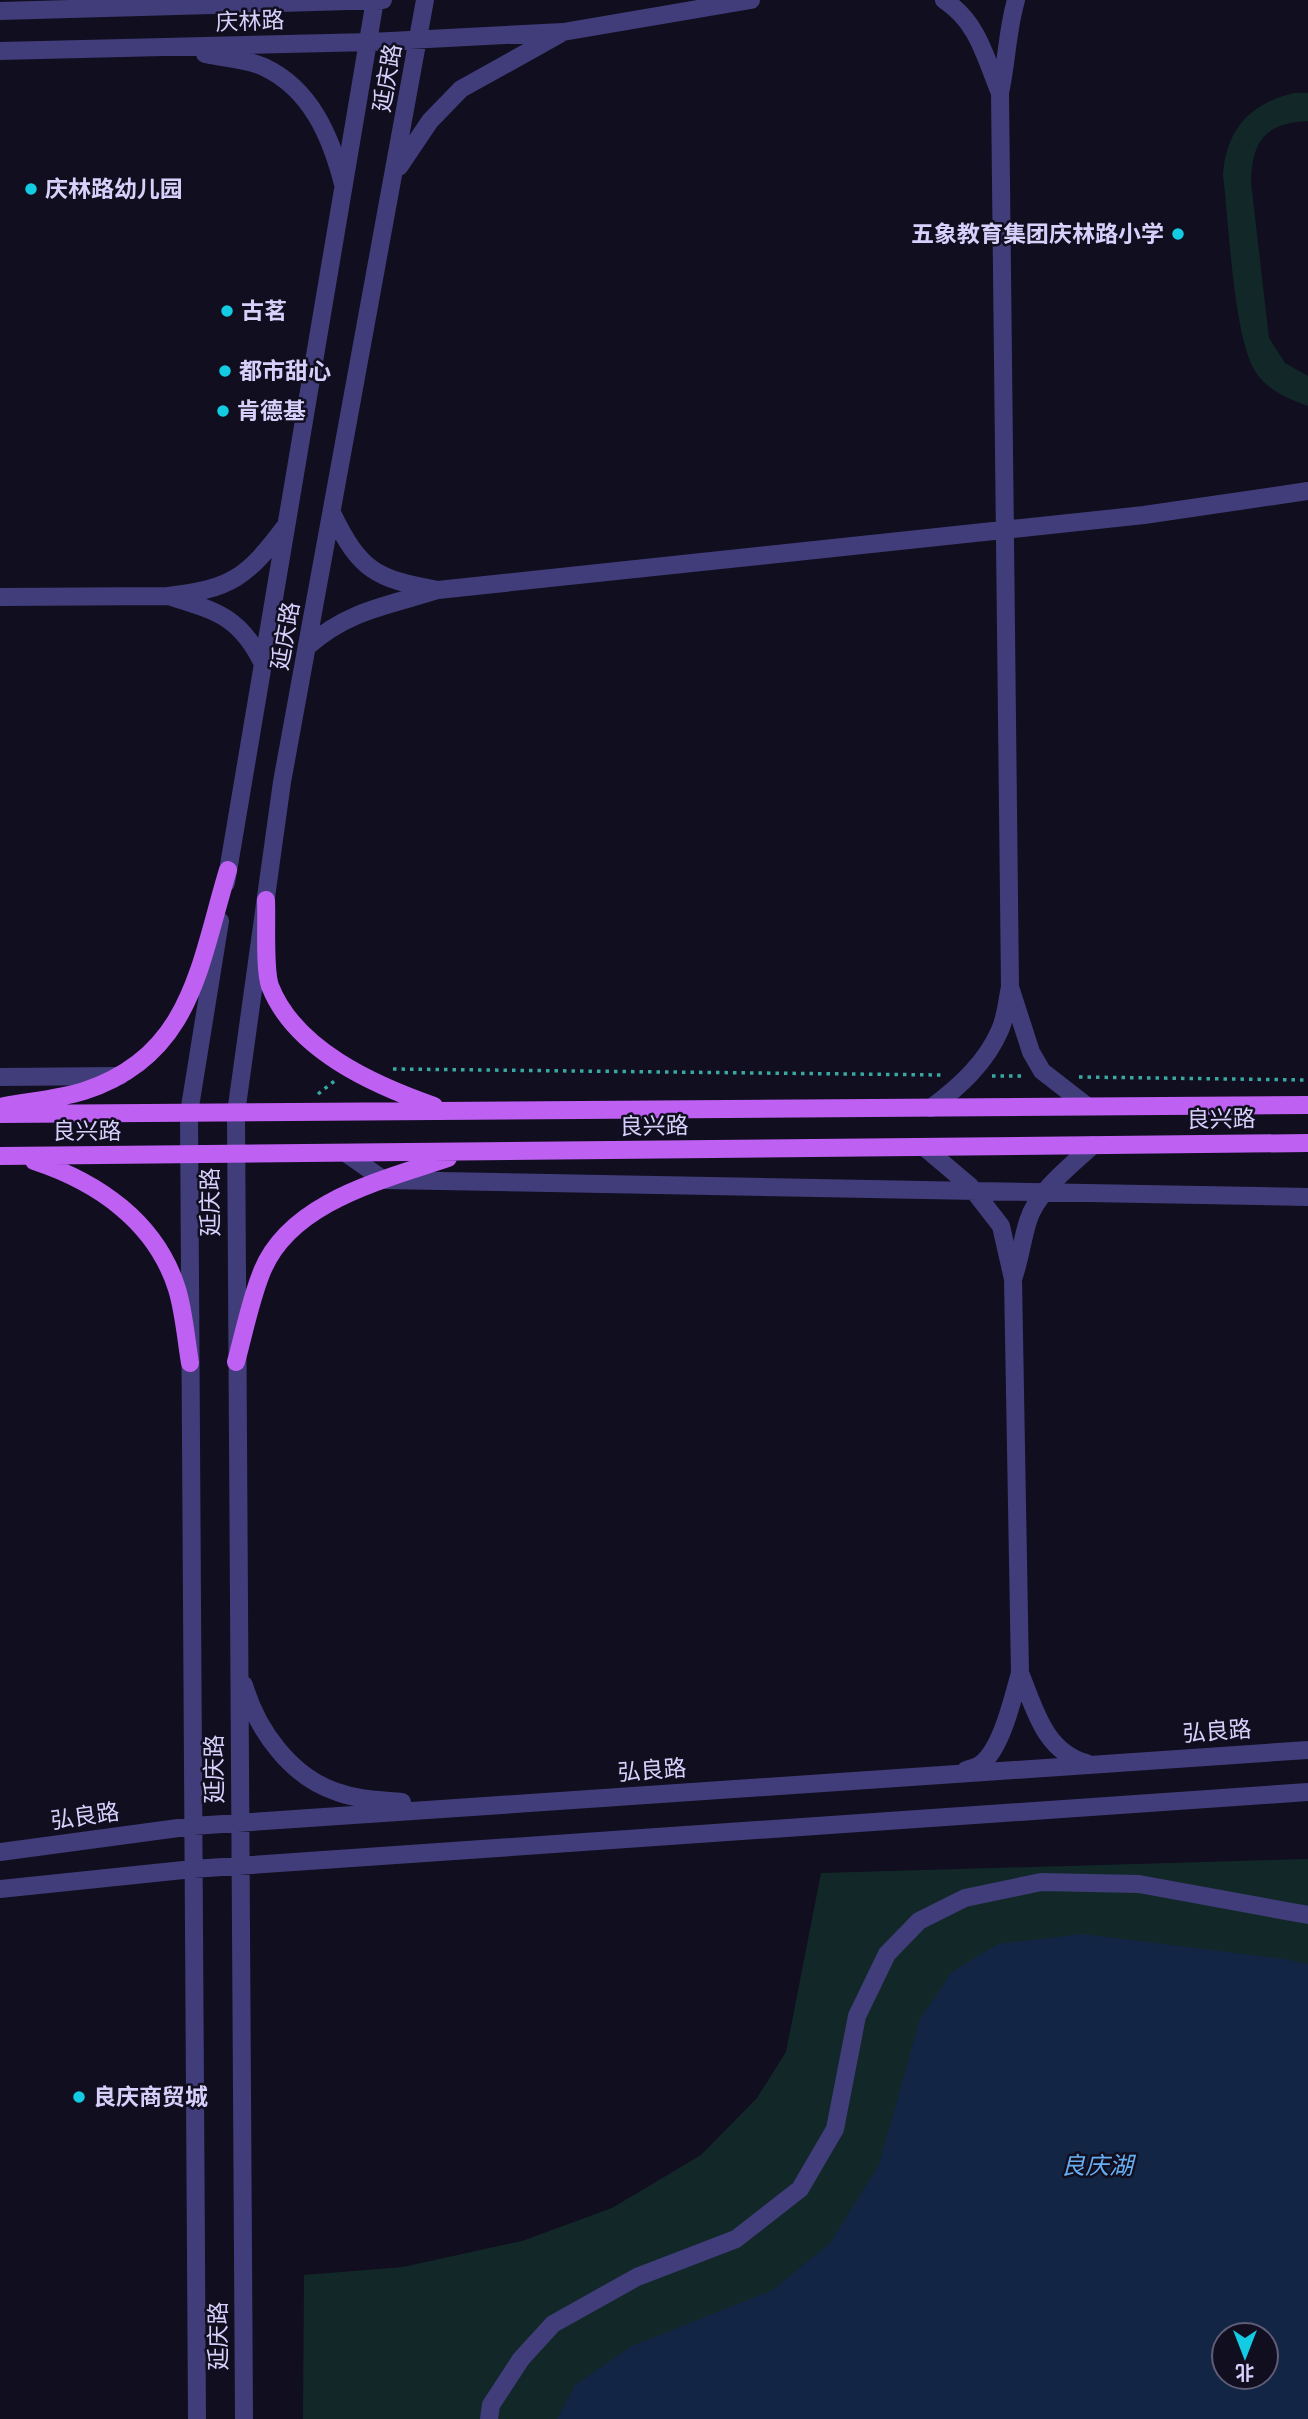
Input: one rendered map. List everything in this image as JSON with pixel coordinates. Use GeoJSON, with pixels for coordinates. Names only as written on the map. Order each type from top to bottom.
{"type":"FeatureCollection","features":[{"type":"Feature","properties":{"kind":"main road"},"geometry":{"type":"LineString","coordinates":[[0,1107],[83,1091],[120,1076],[152,1055],[177,1021],[189,999],[228,870]]}},
{"type":"Feature","properties":{"kind":"main road"},"geometry":{"type":"LineString","coordinates":[[266,900],[270,984],[298,1029],[352,1068],[391,1091],[448,1111]]}},
{"type":"Feature","properties":{"kind":"main road","name":"良兴路"},"geometry":{"type":"LineString","coordinates":[[0,1114],[1308,1105]]}},
{"type":"Feature","properties":{"kind":"main road","name":"良兴路"},"geometry":{"type":"LineString","coordinates":[[9,1156],[1308,1143]]}},
{"type":"Feature","properties":{"kind":"main road"},"geometry":{"type":"LineString","coordinates":[[236,1362],[261,1271],[280,1242],[313,1214],[343,1196],[463,1152]]}},
{"type":"Feature","properties":{"kind":"main road"},"geometry":{"type":"LineString","coordinates":[[9,1156],[76,1178],[134,1216],[160,1247],[177,1289],[190,1363]]}},
{"type":"Feature","properties":{"kind":"street"},"geometry":{"type":"LineString","coordinates":[[171,8],[195,0]]}},
{"type":"Feature","properties":{"kind":"street","name":"延庆路"},"geometry":{"type":"LineString","coordinates":[[197,2419],[189,1113],[263,664],[371,42],[375,0]]}},
{"type":"Feature","properties":{"kind":"street","name":"庆林路"},"geometry":{"type":"LineString","coordinates":[[0,11],[383,0]]}},
{"type":"Feature","properties":{"kind":"street","name":"延庆路"},"geometry":{"type":"LineString","coordinates":[[244,2419],[234,1154],[236,1113],[282,782],[425,0]]}},
{"type":"Feature","properties":{"kind":"street","name":"庆林路"},"geometry":{"type":"LineString","coordinates":[[0,51],[371,42],[563,32],[751,0]]}},
{"type":"Feature","properties":{"kind":"street"},"geometry":{"type":"LineString","coordinates":[[944,0],[967,18],[981,42],[1000,93]]}},
{"type":"Feature","properties":{"kind":"street"},"geometry":{"type":"LineString","coordinates":[[931,1108],[969,1076],[1000,1029],[1010,987],[1000,93],[1005,68],[1007,30],[1016,0]]}},
{"type":"Feature","properties":{"kind":"street"},"geometry":{"type":"LineString","coordinates":[[395,173],[430,121],[461,89],[563,32]]}},
{"type":"Feature","properties":{"kind":"street"},"geometry":{"type":"LineString","coordinates":[[178,48],[263,66],[290,85],[320,118],[334,149],[344,189]]}},
{"type":"Feature","properties":{"kind":"street"},"geometry":{"type":"LineString","coordinates":[[308,646],[329,627],[353,614],[438,590],[1144,515],[1308,491]]}},
{"type":"Feature","properties":{"kind":"street"},"geometry":{"type":"LineString","coordinates":[[332,513],[356,557],[373,571],[392,580],[438,590]]}},
{"type":"Feature","properties":{"kind":"street"},"geometry":{"type":"LineString","coordinates":[[0,597],[168,596],[200,592],[234,581],[259,561],[287,526]]}},
{"type":"Feature","properties":{"kind":"street"},"geometry":{"type":"LineString","coordinates":[[168,596],[210,609],[231,621],[250,636],[263,664]]}},
{"type":"Feature","properties":{"kind":"street"},"geometry":{"type":"LineString","coordinates":[[1010,987],[1031,1052],[1042,1071],[1087,1106]]}},
{"type":"Feature","properties":{"kind":"street"},"geometry":{"type":"LineString","coordinates":[[0,1077],[120,1076]]}},
{"type":"Feature","properties":{"kind":"street"},"geometry":{"type":"LineString","coordinates":[[1013,1279],[1029,1219],[1046,1192],[1093,1145]]}},
{"type":"Feature","properties":{"kind":"street"},"geometry":{"type":"LineString","coordinates":[[924,1147],[974,1191],[1001,1226],[1013,1279],[1020,1673],[1007,1719],[991,1749],[981,1764],[958,1774]]}},
{"type":"Feature","properties":{"kind":"street"},"geometry":{"type":"LineString","coordinates":[[347,1154],[384,1180],[1308,1197]]}},
{"type":"Feature","properties":{"kind":"street"},"geometry":{"type":"LineString","coordinates":[[238,1666],[249,1705],[265,1734],[310,1779],[336,1792],[364,1799],[465,1807]]}},
{"type":"Feature","properties":{"kind":"street"},"geometry":{"type":"LineString","coordinates":[[1020,1673],[1048,1739],[1070,1758],[1093,1765]]}},
{"type":"Feature","properties":{"kind":"street","name":"弘良路"},"geometry":{"type":"LineString","coordinates":[[0,1852],[239,1822],[1308,1750]]}},
{"type":"Feature","properties":{"kind":"street"},"geometry":{"type":"LineString","coordinates":[[0,1889],[193,1869],[1308,1792]]}},
{"type":"Feature","properties":{"kind":"street"},"geometry":{"type":"LineString","coordinates":[[489,2419],[491,2405],[522,2359],[553,2324],[637,2277],[736,2239],[800,2189],[835,2129],[858,2017],[887,1954],[919,1921],[965,1898],[1041,1882],[1139,1884],[1308,1915]]}},
{"type":"Feature","properties":{"kind":"path"},"geometry":{"type":"LineString","coordinates":[[293,1112],[352,1068]]}},
{"type":"Feature","properties":{"kind":"path"},"geometry":{"type":"LineString","coordinates":[[393,1069],[1308,1080]]}},
{"type":"Feature","properties":{"kind":"green space"},"geometry":{"type":"Polygon","coordinates":[[[1294,93],[1308,93],[1308,121],[1282,125],[1264,136],[1254,155],[1251,182],[1269,338],[1285,363],[1308,376],[1308,406],[1286,397],[1266,384],[1255,371],[1248,354],[1233,277],[1223,175],[1229,144],[1244,120],[1265,104],[1294,93]]]}},
{"type":"Feature","properties":{"kind":"green space"},"geometry":{"type":"Polygon","coordinates":[[[1308,1859],[1308,2419],[303,2419],[304,2275],[403,2267],[522,2241],[612,2208],[701,2155],[757,2098],[786,2052],[821,1873],[1308,1859]]]}},
{"type":"Feature","properties":{"kind":"water","name":"良庆湖"},"geometry":{"type":"Polygon","coordinates":[[[1082,1934],[1308,1964],[1308,2419],[557,2419],[575,2385],[632,2346],[773,2290],[830,2243],[879,2165],[920,2019],[952,1972],[998,1944],[1082,1934]]]}},
{"type":"Feature","properties":{"kind":"place","name":"庆林路幼儿园"},"geometry":{"type":"Point","coordinates":[31,189]}},
{"type":"Feature","properties":{"kind":"place","name":"五象教育集团庆林路小学"},"geometry":{"type":"Point","coordinates":[1178,234]}},
{"type":"Feature","properties":{"kind":"place","name":"古茗"},"geometry":{"type":"Point","coordinates":[227,311]}},
{"type":"Feature","properties":{"kind":"place","name":"都市甜心"},"geometry":{"type":"Point","coordinates":[225,371]}},
{"type":"Feature","properties":{"kind":"place","name":"肯德基"},"geometry":{"type":"Point","coordinates":[223,411]}},
{"type":"Feature","properties":{"kind":"place","name":"良庆商贸城"},"geometry":{"type":"Point","coordinates":[79,2097]}}]}
